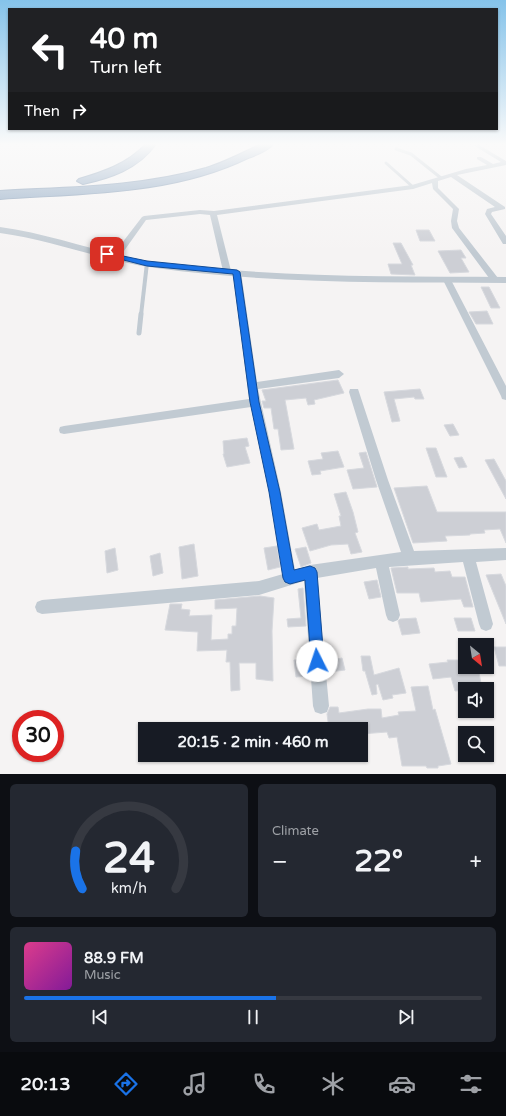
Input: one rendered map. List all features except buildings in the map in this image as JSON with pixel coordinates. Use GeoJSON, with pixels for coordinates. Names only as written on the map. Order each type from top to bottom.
{"type":"FeatureCollection","features":[{"type":"Feature","properties":{"kind":"highway"},"geometry":{"type":"LineString","coordinates":[[0,191],[54,186],[76,181]]}},
{"type":"Feature","properties":{"kind":"highway"},"geometry":{"type":"LineString","coordinates":[[0,195],[79,187],[98,181]]}},
{"type":"Feature","properties":{"kind":"highway"},"geometry":{"type":"LineString","coordinates":[[33,192],[131,185],[157,181]]}},
{"type":"Feature","properties":{"kind":"street"},"geometry":{"type":"LineString","coordinates":[[116,256],[144,218],[214,212],[413,187],[431,181]]}},
{"type":"Feature","properties":{"kind":"street"},"geometry":{"type":"LineString","coordinates":[[437,181],[435,188],[456,209],[455,224],[460,234],[503,281]]}},
{"type":"Feature","properties":{"kind":"street"},"geometry":{"type":"LineString","coordinates":[[462,181],[504,208]]}},
{"type":"Feature","properties":{"kind":"street"},"geometry":{"type":"LineString","coordinates":[[504,208],[489,210],[488,214],[506,242]]}},
{"type":"Feature","properties":{"kind":"street"},"geometry":{"type":"LineString","coordinates":[[214,212],[213,217],[232,272],[254,402],[275,492],[290,578]]}},
{"type":"Feature","properties":{"kind":"street"},"geometry":{"type":"LineString","coordinates":[[0,230],[59,241],[147,264],[232,272],[344,278],[503,281]]}},
{"type":"Feature","properties":{"kind":"street"},"geometry":{"type":"LineString","coordinates":[[447,280],[506,396]]}},
{"type":"Feature","properties":{"kind":"street"},"geometry":{"type":"LineString","coordinates":[[252,386],[339,374]]}},
{"type":"Feature","properties":{"kind":"street"},"geometry":{"type":"LineString","coordinates":[[354,392],[382,480],[410,558]]}},
{"type":"Feature","properties":{"kind":"street"},"geometry":{"type":"LineString","coordinates":[[64,430],[254,402]]}},
{"type":"Feature","properties":{"kind":"street"},"geometry":{"type":"LineString","coordinates":[[42,607],[259,588],[310,572],[410,558],[506,554]]}},
{"type":"Feature","properties":{"kind":"street"},"geometry":{"type":"LineString","coordinates":[[468,556],[486,624]]}},
{"type":"Feature","properties":{"kind":"street"},"geometry":{"type":"LineString","coordinates":[[381,562],[393,614]]}},
{"type":"Feature","properties":{"kind":"street"},"geometry":{"type":"LineString","coordinates":[[310,572],[321,706]]}},
{"type":"Feature","properties":{"kind":"lane"},"geometry":{"type":"LineString","coordinates":[[406,181],[413,187]]}},
{"type":"Feature","properties":{"kind":"lane"},"geometry":{"type":"LineString","coordinates":[[139,333],[147,264]]}},
{"type":"Feature","properties":{"kind":"route"},"geometry":{"type":"LineString","coordinates":[[107,254],[147,264],[237,272],[254,402],[262,431],[275,492],[290,578],[310,572],[317,661]]}}]}
